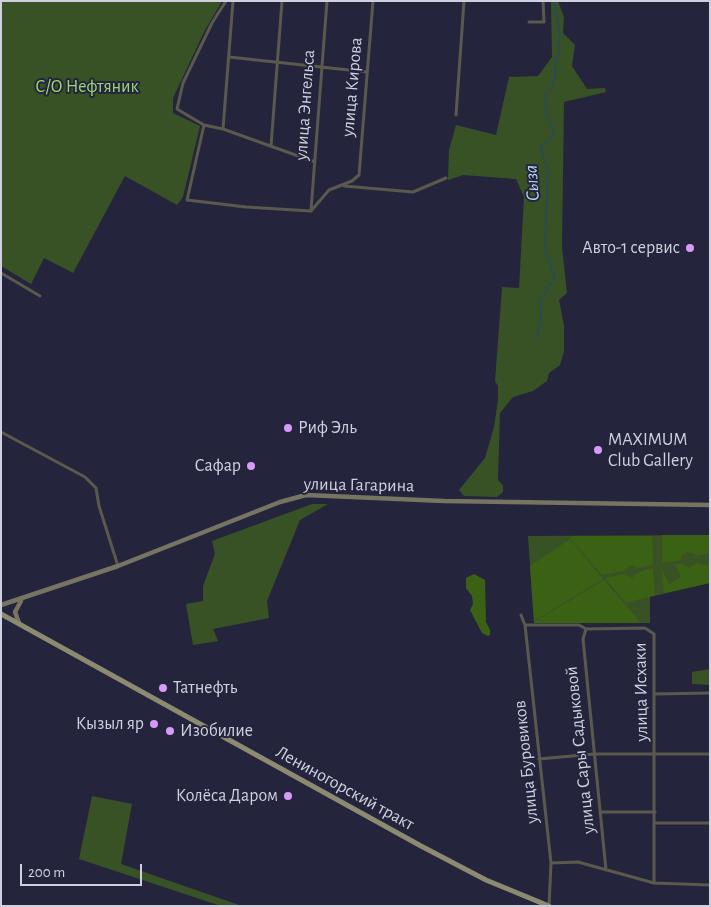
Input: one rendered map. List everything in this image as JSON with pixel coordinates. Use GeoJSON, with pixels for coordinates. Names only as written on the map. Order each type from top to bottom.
{"type":"FeatureCollection","features":[{"type":"Feature","properties":{"kind":"main road","name":"Лениногорский тракт"},"geometry":{"type":"LineString","coordinates":[[1,614],[421,846],[486,880],[549,906]]}},
{"type":"Feature","properties":{"kind":"street"},"geometry":{"type":"LineString","coordinates":[[233,6],[227,1],[212,23],[183,83],[177,102],[179,111],[204,125],[223,129],[315,162]]}},
{"type":"Feature","properties":{"kind":"street"},"geometry":{"type":"LineString","coordinates":[[223,129],[233,1]]}},
{"type":"Feature","properties":{"kind":"street"},"geometry":{"type":"LineString","coordinates":[[271,146],[282,1]]}},
{"type":"Feature","properties":{"kind":"street","name":"улица Энгельса"},"geometry":{"type":"LineString","coordinates":[[311,211],[327,1]]}},
{"type":"Feature","properties":{"kind":"street","name":"улица Кирова"},"geometry":{"type":"LineString","coordinates":[[343,186],[359,175],[373,1]]}},
{"type":"Feature","properties":{"kind":"street"},"geometry":{"type":"LineString","coordinates":[[456,115],[464,1]]}},
{"type":"Feature","properties":{"kind":"street"},"geometry":{"type":"LineString","coordinates":[[529,22],[544,22],[543,1]]}},
{"type":"Feature","properties":{"kind":"street"},"geometry":{"type":"LineString","coordinates":[[230,57],[367,72]]}},
{"type":"Feature","properties":{"kind":"street"},"geometry":{"type":"LineString","coordinates":[[204,125],[187,200],[246,207],[311,211],[329,190],[343,186],[413,192],[446,178]]}},
{"type":"Feature","properties":{"kind":"street"},"geometry":{"type":"LineString","coordinates":[[1,273],[40,296]]}},
{"type":"Feature","properties":{"kind":"street"},"geometry":{"type":"LineString","coordinates":[[1,432],[85,477],[96,488],[99,506],[118,566]]}},
{"type":"Feature","properties":{"kind":"street","name":"улица Гагарина"},"geometry":{"type":"LineString","coordinates":[[1,605],[118,566],[280,502],[306,496],[444,501],[710,505]]}},
{"type":"Feature","properties":{"kind":"street"},"geometry":{"type":"LineString","coordinates":[[22,626],[16,620],[15,612],[18,604],[26,598]]}},
{"type":"Feature","properties":{"kind":"street","name":"улица Буровиков"},"geometry":{"type":"LineString","coordinates":[[521,615],[525,625],[551,863],[549,906]]}},
{"type":"Feature","properties":{"kind":"street","name":"улица Исхаки"},"geometry":{"type":"LineString","coordinates":[[525,625],[579,625],[586,629],[645,628],[654,634],[656,694],[654,883]]}},
{"type":"Feature","properties":{"kind":"street","name":"улица Сары Садыковой"},"geometry":{"type":"LineString","coordinates":[[586,629],[583,639],[606,870]]}},
{"type":"Feature","properties":{"kind":"street"},"geometry":{"type":"LineString","coordinates":[[656,694],[710,693]]}},
{"type":"Feature","properties":{"kind":"street"},"geometry":{"type":"LineString","coordinates":[[539,760],[594,754],[710,754]]}},
{"type":"Feature","properties":{"kind":"street"},"geometry":{"type":"LineString","coordinates":[[600,812],[655,812]]}},
{"type":"Feature","properties":{"kind":"street"},"geometry":{"type":"LineString","coordinates":[[655,823],[710,823]]}},
{"type":"Feature","properties":{"kind":"street"},"geometry":{"type":"LineString","coordinates":[[551,863],[578,862],[654,883],[710,885]]}},
{"type":"Feature","properties":{"kind":"green space","name":"С/О Нефтяник"},"geometry":{"type":"Polygon","coordinates":[[[1,1],[222,1],[204,32],[173,98],[173,113],[200,126],[183,197],[177,205],[125,176],[73,273],[44,258],[31,284],[1,266],[1,1]]]}},
{"type":"Feature","properties":{"kind":"green space"},"geometry":{"type":"Polygon","coordinates":[[[551,1],[558,1],[564,17],[563,33],[575,45],[572,66],[587,89],[605,88],[606,92],[564,102],[562,247],[567,293],[559,300],[564,325],[564,351],[560,365],[549,373],[547,381],[533,391],[513,397],[500,413],[498,480],[503,485],[503,492],[497,497],[464,496],[459,490],[485,458],[494,427],[498,400],[498,386],[495,381],[502,287],[519,288],[524,197],[516,179],[463,175],[448,180],[449,150],[456,125],[496,135],[509,77],[538,76],[552,57],[551,1]]]}},
{"type":"Feature","properties":{"kind":"green space"},"geometry":{"type":"Polygon","coordinates":[[[312,504],[328,504],[300,520],[267,601],[269,618],[213,629],[218,641],[193,645],[186,604],[203,601],[203,586],[215,554],[212,541],[312,504]]]}},
{"type":"Feature","properties":{"kind":"green space"},"geometry":{"type":"Polygon","coordinates":[[[662,535],[710,535],[710,553],[696,556],[693,553],[687,552],[682,556],[681,560],[662,563],[662,535]]]}},
{"type":"Feature","properties":{"kind":"green space"},"geometry":{"type":"Polygon","coordinates":[[[710,535],[710,583],[650,597],[650,623],[534,623],[528,536],[710,535]]]}},
{"type":"Feature","properties":{"kind":"green space"},"geometry":{"type":"Polygon","coordinates":[[[573,536],[652,536],[653,565],[637,568],[630,565],[625,571],[602,575],[570,538],[573,536]]]}},
{"type":"Feature","properties":{"kind":"green space"},"geometry":{"type":"Polygon","coordinates":[[[570,539],[603,579],[534,621],[530,566],[570,539]]]}},
{"type":"Feature","properties":{"kind":"green space"},"geometry":{"type":"Polygon","coordinates":[[[696,563],[710,566],[710,583],[664,593],[661,567],[669,584],[681,577],[675,564],[682,564],[689,568],[696,563]]]}},
{"type":"Feature","properties":{"kind":"green space"},"geometry":{"type":"Polygon","coordinates":[[[653,568],[655,595],[626,603],[605,578],[625,574],[632,578],[638,572],[653,568]]]}},
{"type":"Feature","properties":{"kind":"green space"},"geometry":{"type":"Polygon","coordinates":[[[474,574],[485,580],[486,622],[490,630],[490,635],[488,636],[482,633],[470,610],[473,604],[472,596],[466,588],[466,578],[474,574]]]}},
{"type":"Feature","properties":{"kind":"green space"},"geometry":{"type":"Polygon","coordinates":[[[604,580],[641,623],[534,623],[534,622],[604,580]]]}},
{"type":"Feature","properties":{"kind":"green space"},"geometry":{"type":"Polygon","coordinates":[[[710,669],[710,685],[692,684],[692,672],[710,669]]]}},
{"type":"Feature","properties":{"kind":"green space"},"geometry":{"type":"Polygon","coordinates":[[[92,796],[132,804],[121,864],[242,906],[221,906],[79,859],[92,796]]]}},
{"type":"Feature","properties":{"kind":"waterway","name":"Сыза"},"geometry":{"type":"LineString","coordinates":[[537,339],[541,320],[540,299],[548,291],[546,287],[553,282],[555,277],[545,250],[548,170],[540,146],[554,136],[552,126],[546,115],[546,100],[543,96],[550,89],[554,80],[556,74],[555,64],[558,58],[560,34],[554,1]]}},
{"type":"Feature","properties":{"kind":"place","name":"Авто-1 сервис"},"geometry":{"type":"Point","coordinates":[690,248]}},
{"type":"Feature","properties":{"kind":"place","name":"Риф Эль"},"geometry":{"type":"Point","coordinates":[288,428]}},
{"type":"Feature","properties":{"kind":"place","name":"MAXIMUM Club Gallery"},"geometry":{"type":"Point","coordinates":[598,450]}},
{"type":"Feature","properties":{"kind":"place","name":"Сафар"},"geometry":{"type":"Point","coordinates":[251,466]}},
{"type":"Feature","properties":{"kind":"place","name":"Татнефть"},"geometry":{"type":"Point","coordinates":[163,688]}},
{"type":"Feature","properties":{"kind":"place","name":"Кызыл яр"},"geometry":{"type":"Point","coordinates":[154,724]}},
{"type":"Feature","properties":{"kind":"place","name":"Изобилие"},"geometry":{"type":"Point","coordinates":[170,731]}},
{"type":"Feature","properties":{"kind":"place","name":"Колёса Даром"},"geometry":{"type":"Point","coordinates":[288,796]}}]}
